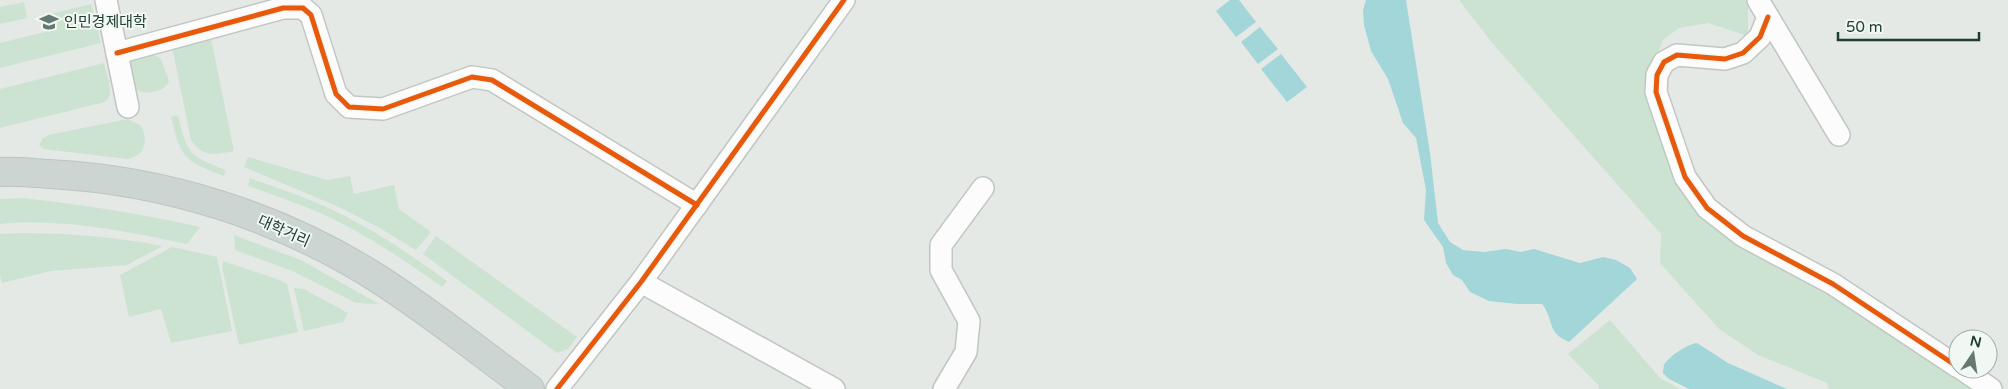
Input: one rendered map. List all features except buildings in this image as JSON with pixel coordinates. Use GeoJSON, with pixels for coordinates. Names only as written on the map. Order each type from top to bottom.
{"type":"FeatureCollection","features":[{"type":"Feature","properties":{"kind":"main road","name":"대학거리"},"geometry":{"type":"LineString","coordinates":[[0,172],[85,176],[168,190],[223,205],[274,225],[331,252],[377,278],[530,389]]}},
{"type":"Feature","properties":{"kind":"street"},"geometry":{"type":"LineString","coordinates":[[106,0],[128,107]]}},
{"type":"Feature","properties":{"kind":"street"},"geometry":{"type":"LineString","coordinates":[[557,389],[641,282],[844,0]]}},
{"type":"Feature","properties":{"kind":"street"},"geometry":{"type":"LineString","coordinates":[[117,53],[284,8],[303,8],[311,16],[336,94],[349,107],[383,109],[472,77],[492,80],[697,205]]}},
{"type":"Feature","properties":{"kind":"street"},"geometry":{"type":"LineString","coordinates":[[1763,8],[1839,135]]}},
{"type":"Feature","properties":{"kind":"street"},"geometry":{"type":"LineString","coordinates":[[1763,8],[1760,37],[1742,53],[1725,59],[1677,56],[1664,62],[1657,75],[1656,92],[1685,177],[1707,208],[1743,236],[1833,284],[1948,360]]}},
{"type":"Feature","properties":{"kind":"street"},"geometry":{"type":"LineString","coordinates":[[944,389],[966,352],[968,321],[941,270],[941,245],[983,188]]}},
{"type":"Feature","properties":{"kind":"street"},"geometry":{"type":"LineString","coordinates":[[641,282],[834,389]]}},
{"type":"Feature","properties":{"kind":"street"},"geometry":{"type":"LineString","coordinates":[[1976,379],[1991,389]]}},
{"type":"Feature","properties":{"kind":"green space"},"geometry":{"type":"Polygon","coordinates":[[[1459,0],[1745,0],[1748,5],[1748,36],[1708,23],[1679,28],[1663,40],[1652,68],[1684,189],[1948,368],[1948,379],[1964,379],[1979,389],[1829,389],[1827,383],[1758,355],[1719,329],[1660,263],[1661,234],[1493,44],[1459,0]]]}},
{"type":"Feature","properties":{"kind":"green space"},"geometry":{"type":"Polygon","coordinates":[[[24,2],[27,18],[0,24],[0,7],[24,2]]]}},
{"type":"Feature","properties":{"kind":"green space"},"geometry":{"type":"Polygon","coordinates":[[[91,4],[101,43],[0,68],[0,43],[57,29],[54,13],[91,4]]]}},
{"type":"Feature","properties":{"kind":"green space"},"geometry":{"type":"Polygon","coordinates":[[[210,34],[234,151],[215,154],[200,150],[191,140],[171,42],[210,34]]]}},
{"type":"Feature","properties":{"kind":"green space"},"geometry":{"type":"Polygon","coordinates":[[[151,53],[161,59],[169,81],[164,88],[148,93],[139,91],[133,85],[129,61],[151,53]]]}},
{"type":"Feature","properties":{"kind":"green space"},"geometry":{"type":"Polygon","coordinates":[[[104,63],[110,89],[110,94],[105,102],[0,128],[0,89],[104,63]]]}},
{"type":"Feature","properties":{"kind":"green space"},"geometry":{"type":"Polygon","coordinates":[[[178,115],[187,146],[197,157],[226,170],[224,176],[192,162],[186,156],[178,141],[171,117],[178,115]]]}},
{"type":"Feature","properties":{"kind":"green space"},"geometry":{"type":"Polygon","coordinates":[[[128,119],[140,125],[145,141],[139,154],[128,159],[43,149],[39,145],[43,138],[48,135],[128,119]]]}},
{"type":"Feature","properties":{"kind":"green space"},"geometry":{"type":"Polygon","coordinates":[[[248,157],[327,180],[350,176],[354,194],[394,185],[399,209],[431,232],[416,250],[378,227],[339,207],[244,167],[248,157]]]}},
{"type":"Feature","properties":{"kind":"green space"},"geometry":{"type":"Polygon","coordinates":[[[250,178],[313,201],[355,221],[402,249],[447,281],[442,287],[413,266],[352,229],[320,213],[248,186],[250,178]]]}},
{"type":"Feature","properties":{"kind":"green space"},"geometry":{"type":"Polygon","coordinates":[[[21,198],[111,210],[200,227],[187,244],[117,230],[71,224],[0,224],[0,199],[21,198]]]}},
{"type":"Feature","properties":{"kind":"green space"},"geometry":{"type":"Polygon","coordinates":[[[0,234],[92,236],[163,246],[127,265],[51,271],[2,283],[0,276],[0,234]]]}},
{"type":"Feature","properties":{"kind":"green space"},"geometry":{"type":"Polygon","coordinates":[[[234,235],[301,260],[379,304],[356,303],[292,271],[235,250],[234,235]]]}},
{"type":"Feature","properties":{"kind":"green space"},"geometry":{"type":"Polygon","coordinates":[[[436,236],[577,337],[568,349],[557,353],[423,254],[436,236]]]}},
{"type":"Feature","properties":{"kind":"green space"},"geometry":{"type":"Polygon","coordinates":[[[172,247],[217,257],[232,331],[171,343],[161,309],[129,317],[120,275],[172,247]]]}},
{"type":"Feature","properties":{"kind":"green space"},"geometry":{"type":"Polygon","coordinates":[[[223,261],[287,284],[298,332],[239,345],[222,267],[223,261]]]}},
{"type":"Feature","properties":{"kind":"green space"},"geometry":{"type":"Polygon","coordinates":[[[294,288],[304,289],[348,313],[343,322],[304,331],[294,288]]]}},
{"type":"Feature","properties":{"kind":"green space"},"geometry":{"type":"Polygon","coordinates":[[[1610,320],[1660,378],[1680,389],[1599,389],[1598,385],[1568,354],[1610,320]]]}},
{"type":"Feature","properties":{"kind":"water"},"geometry":{"type":"Polygon","coordinates":[[[1230,0],[1239,0],[1256,22],[1236,37],[1216,11],[1230,0]]]}},
{"type":"Feature","properties":{"kind":"water"},"geometry":{"type":"Polygon","coordinates":[[[1366,0],[1406,0],[1430,153],[1438,223],[1450,242],[1463,250],[1484,252],[1506,249],[1521,252],[1534,249],[1580,263],[1603,257],[1616,260],[1630,268],[1637,279],[1569,342],[1554,330],[1542,304],[1489,301],[1470,292],[1462,280],[1453,275],[1446,263],[1443,247],[1424,220],[1426,190],[1416,138],[1403,123],[1388,79],[1371,51],[1364,25],[1363,10],[1366,0]]]}},
{"type":"Feature","properties":{"kind":"water"},"geometry":{"type":"Polygon","coordinates":[[[1260,27],[1278,49],[1258,64],[1241,42],[1260,27]]]}},
{"type":"Feature","properties":{"kind":"water"},"geometry":{"type":"Polygon","coordinates":[[[1281,54],[1307,87],[1287,102],[1261,69],[1281,54]]]}},
{"type":"Feature","properties":{"kind":"water"},"geometry":{"type":"Polygon","coordinates":[[[1697,343],[1728,363],[1787,389],[1689,389],[1669,379],[1663,373],[1666,362],[1679,351],[1697,343]]]}},
{"type":"Feature","properties":{"kind":"cycle path"},"geometry":{"type":"LineString","coordinates":[[557,389],[641,282],[844,0]]}},
{"type":"Feature","properties":{"kind":"cycle path"},"geometry":{"type":"LineString","coordinates":[[117,53],[283,8],[303,8],[311,15],[336,94],[349,107],[383,109],[472,77],[492,80],[697,205]]}},
{"type":"Feature","properties":{"kind":"cycle path"},"geometry":{"type":"LineString","coordinates":[[1768,17],[1760,37],[1743,53],[1725,59],[1677,55],[1664,62],[1657,75],[1656,92],[1685,177],[1707,208],[1743,236],[1833,284],[1948,360]]}},
{"type":"Feature","properties":{"kind":"place","name":"인민경제대학"},"geometry":{"type":"Point","coordinates":[49,22]}}]}
